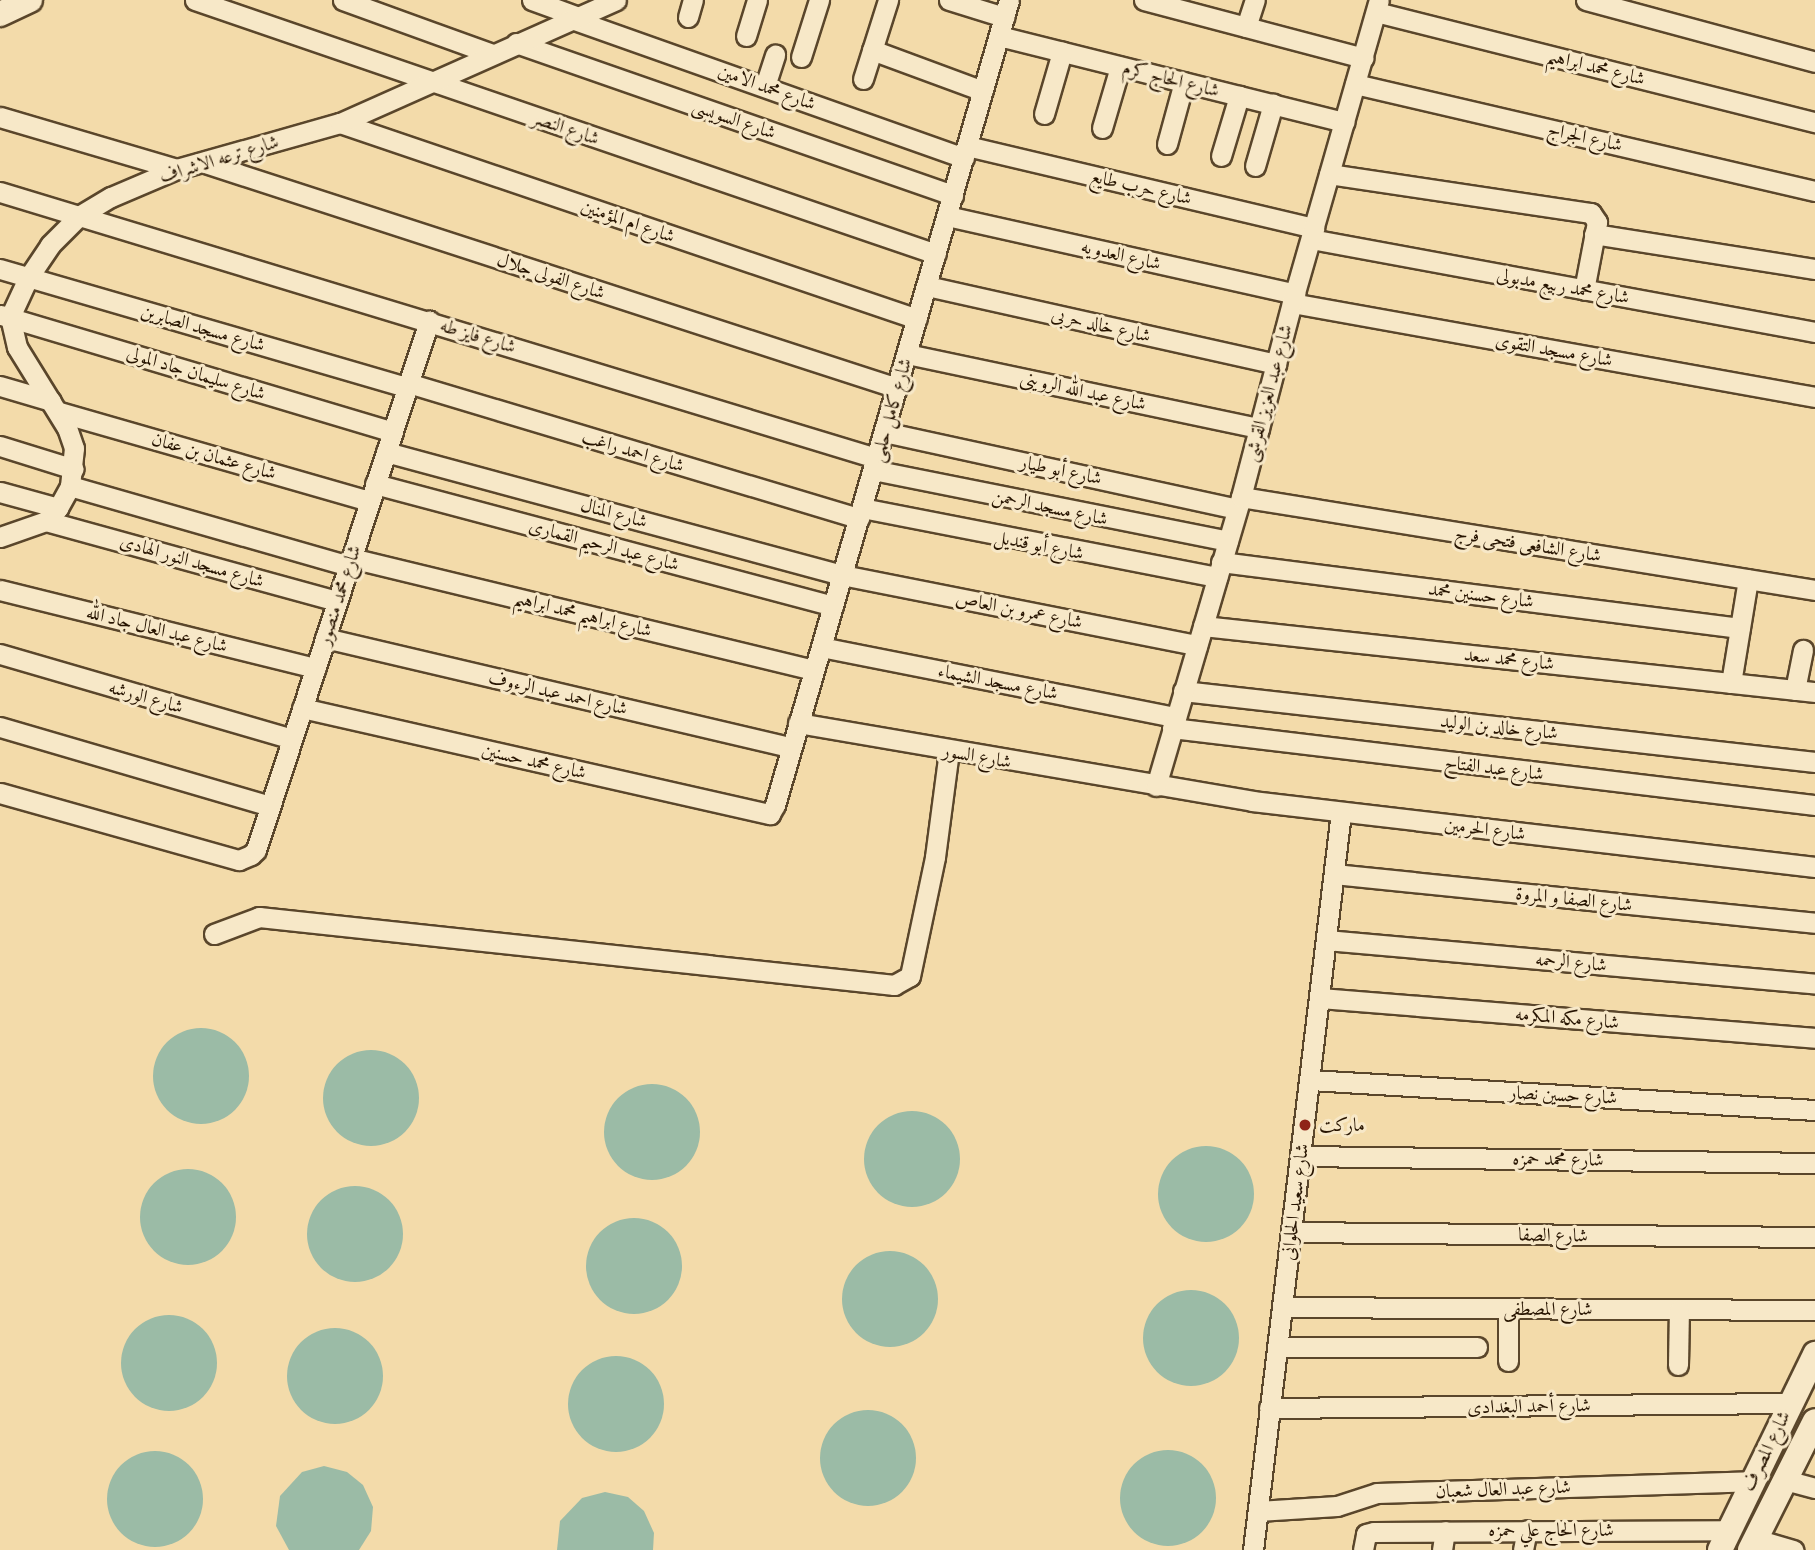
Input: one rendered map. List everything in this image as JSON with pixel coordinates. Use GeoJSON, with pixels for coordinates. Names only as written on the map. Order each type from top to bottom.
{"type":"FeatureCollection","features":[{"type":"Feature","properties":{"kind":"street"},"geometry":{"type":"LineString","coordinates":[[0,14],[30,0]]}},
{"type":"Feature","properties":{"kind":"street","name":"شارع النصر"},"geometry":{"type":"LineString","coordinates":[[195,0],[936,254]]}},
{"type":"Feature","properties":{"kind":"street"},"geometry":{"type":"LineString","coordinates":[[343,0],[492,54]]}},
{"type":"Feature","properties":{"kind":"street","name":"شارع محمد الامين"},"geometry":{"type":"LineString","coordinates":[[532,0],[765,86],[966,152]]}},
{"type":"Feature","properties":{"kind":"street","name":"شارع ترعه الاشراف"},"geometry":{"type":"LineString","coordinates":[[5,316],[50,244],[79,216],[111,197],[177,169],[340,123],[597,4],[616,0]]}},
{"type":"Feature","properties":{"kind":"street"},"geometry":{"type":"LineString","coordinates":[[746,36],[757,0]]}},
{"type":"Feature","properties":{"kind":"street"},"geometry":{"type":"LineString","coordinates":[[801,57],[819,0]]}},
{"type":"Feature","properties":{"kind":"street"},"geometry":{"type":"LineString","coordinates":[[863,79],[888,0]]}},
{"type":"Feature","properties":{"kind":"street","name":"شارع الحاج كرم"},"geometry":{"type":"LineString","coordinates":[[949,0],[1004,18],[1062,52],[1344,122]]}},
{"type":"Feature","properties":{"kind":"street"},"geometry":{"type":"LineString","coordinates":[[1144,0],[1363,58]]}},
{"type":"Feature","properties":{"kind":"street"},"geometry":{"type":"LineString","coordinates":[[1247,27],[1255,0]]}},
{"type":"Feature","properties":{"kind":"street"},"geometry":{"type":"LineString","coordinates":[[1586,0],[1815,62]]}},
{"type":"Feature","properties":{"kind":"street","name":"شارع عبد العزيز القرشى"},"geometry":{"type":"LineString","coordinates":[[1156,786],[1239,503],[1293,299],[1378,6]]}},
{"type":"Feature","properties":{"kind":"street","name":"شارع محمد ابراهيم"},"geometry":{"type":"LineString","coordinates":[[1378,6],[1815,122]]}},
{"type":"Feature","properties":{"kind":"street","name":"شارع كامل حلمى"},"geometry":{"type":"LineString","coordinates":[[766,815],[775,805],[1004,18]]}},
{"type":"Feature","properties":{"kind":"street","name":"شارع السويسى"},"geometry":{"type":"LineString","coordinates":[[516,43],[953,195]]}},
{"type":"Feature","properties":{"kind":"street"},"geometry":{"type":"LineString","coordinates":[[872,50],[983,91]]}},
{"type":"Feature","properties":{"kind":"street"},"geometry":{"type":"LineString","coordinates":[[1044,114],[1062,52]]}},
{"type":"Feature","properties":{"kind":"street"},"geometry":{"type":"LineString","coordinates":[[765,86],[775,55]]}},
{"type":"Feature","properties":{"kind":"street"},"geometry":{"type":"LineString","coordinates":[[1102,128],[1120,66]]}},
{"type":"Feature","properties":{"kind":"street"},"geometry":{"type":"LineString","coordinates":[[1167,144],[1184,82]]}},
{"type":"Feature","properties":{"kind":"street","name":"شارع الجراج"},"geometry":{"type":"LineString","coordinates":[[1355,84],[1815,191]]}},
{"type":"Feature","properties":{"kind":"street"},"geometry":{"type":"LineString","coordinates":[[1221,156],[1239,96]]}},
{"type":"Feature","properties":{"kind":"street"},"geometry":{"type":"LineString","coordinates":[[1255,166],[1273,104]]}},
{"type":"Feature","properties":{"kind":"street"},"geometry":{"type":"LineString","coordinates":[[0,117],[177,169]]}},
{"type":"Feature","properties":{"kind":"street","name":"شارع ام المؤمنين"},"geometry":{"type":"LineString","coordinates":[[340,123],[917,319]]}},
{"type":"Feature","properties":{"kind":"street","name":"شارع حرب طايع"},"geometry":{"type":"LineString","coordinates":[[966,152],[1312,234]]}},
{"type":"Feature","properties":{"kind":"street","name":"شارع الفولى جلال"},"geometry":{"type":"LineString","coordinates":[[205,163],[897,388]]}},
{"type":"Feature","properties":{"kind":"street"},"geometry":{"type":"LineString","coordinates":[[1329,173],[1586,211],[1594,224],[1584,290]]}},
{"type":"Feature","properties":{"kind":"street","name":"شارع فايز طه"},"geometry":{"type":"LineString","coordinates":[[0,192],[429,321],[875,464]]}},
{"type":"Feature","properties":{"kind":"street","name":"شارع العدويه"},"geometry":{"type":"LineString","coordinates":[[947,216],[1293,299]]}},
{"type":"Feature","properties":{"kind":"street"},"geometry":{"type":"LineString","coordinates":[[1594,224],[1815,269]]}},
{"type":"Feature","properties":{"kind":"street","name":"شارع محمد ربيع مدبولى"},"geometry":{"type":"LineString","coordinates":[[1312,234],[1584,290],[1815,332]]}},
{"type":"Feature","properties":{"kind":"street","name":"شارع مسجد الصابرين"},"geometry":{"type":"LineString","coordinates":[[0,269],[407,385]]}},
{"type":"Feature","properties":{"kind":"street","name":"شارع خالد حربى"},"geometry":{"type":"LineString","coordinates":[[927,286],[1276,364]]}},
{"type":"Feature","properties":{"kind":"street","name":"شارع مسجد التقوى"},"geometry":{"type":"LineString","coordinates":[[1293,299],[1815,397]]}},
{"type":"Feature","properties":{"kind":"street"},"geometry":{"type":"LineString","coordinates":[[0,537],[52,514],[72,477],[74,448],[55,407],[17,347],[5,316]]}},
{"type":"Feature","properties":{"kind":"street","name":"شارع سليمان جاد المولى"},"geometry":{"type":"LineString","coordinates":[[5,316],[393,432]]}},
{"type":"Feature","properties":{"kind":"street","name":"شارع محمد منصور"},"geometry":{"type":"LineString","coordinates":[[0,793],[239,860],[256,850],[429,321]]}},
{"type":"Feature","properties":{"kind":"street","name":"شارع عبد الله الروينى"},"geometry":{"type":"LineString","coordinates":[[907,354],[1259,428]]}},
{"type":"Feature","properties":{"kind":"street","name":"شارع احمد راغب"},"geometry":{"type":"LineString","coordinates":[[407,385],[860,513]]}},
{"type":"Feature","properties":{"kind":"street","name":"شارع عثمان بن عفان"},"geometry":{"type":"LineString","coordinates":[[0,386],[55,407],[372,492]]}},
{"type":"Feature","properties":{"kind":"street","name":"شارع أبو طيار"},"geometry":{"type":"LineString","coordinates":[[884,432],[1239,503]]}},
{"type":"Feature","properties":{"kind":"street","name":"شارع ابراهيم محمد ابراهيم"},"geometry":{"type":"LineString","coordinates":[[0,446],[72,477],[350,562],[814,670]]}},
{"type":"Feature","properties":{"kind":"street","name":"شارع المنال"},"geometry":{"type":"LineString","coordinates":[[386,452],[842,575]]}},
{"type":"Feature","properties":{"kind":"street","name":"شارع مسجد الرحمن"},"geometry":{"type":"LineString","coordinates":[[875,464],[1228,541]]}},
{"type":"Feature","properties":{"kind":"street","name":"شارع مسجد النور الهادى"},"geometry":{"type":"LineString","coordinates":[[0,492],[52,514],[337,601]]}},
{"type":"Feature","properties":{"kind":"street","name":"شارع عبد الرحيم القمارى"},"geometry":{"type":"LineString","coordinates":[[372,492],[833,606]]}},
{"type":"Feature","properties":{"kind":"street","name":"شارع الشافعى فتحى فرج"},"geometry":{"type":"LineString","coordinates":[[1239,503],[1815,590]]}},
{"type":"Feature","properties":{"kind":"street","name":"شارع أبو قنديل"},"geometry":{"type":"LineString","coordinates":[[860,513],[1219,570]]}},
{"type":"Feature","properties":{"kind":"street","name":"شارع حسنين محمد"},"geometry":{"type":"LineString","coordinates":[[1219,570],[1740,628]]}},
{"type":"Feature","properties":{"kind":"street","name":"شارع عمرو بن العاص"},"geometry":{"type":"LineString","coordinates":[[842,575],[1200,635]]}},
{"type":"Feature","properties":{"kind":"street"},"geometry":{"type":"LineString","coordinates":[[1731,683],[1748,579]]}},
{"type":"Feature","properties":{"kind":"street","name":"شارع عبد العال جاد الله"},"geometry":{"type":"LineString","coordinates":[[0,590],[315,668]]}},
{"type":"Feature","properties":{"kind":"street","name":"شارع محمد سعد"},"geometry":{"type":"LineString","coordinates":[[1200,635],[1815,692]]}},
{"type":"Feature","properties":{"kind":"street","name":"شارع احمد عبد الرءوف"},"geometry":{"type":"LineString","coordinates":[[325,639],[791,747]]}},
{"type":"Feature","properties":{"kind":"street","name":"شارع مسجد الشيماء"},"geometry":{"type":"LineString","coordinates":[[821,648],[1174,723]]}},
{"type":"Feature","properties":{"kind":"street"},"geometry":{"type":"LineString","coordinates":[[1795,690],[1803,650]]}},
{"type":"Feature","properties":{"kind":"street","name":"شارع الورشه"},"geometry":{"type":"LineString","coordinates":[[0,654],[292,739]]}},
{"type":"Feature","properties":{"kind":"street","name":"شارع خالد بن الوليد"},"geometry":{"type":"LineString","coordinates":[[1184,691],[1815,762]]}},
{"type":"Feature","properties":{"kind":"street","name":"شارع محمد حسنين"},"geometry":{"type":"LineString","coordinates":[[302,708],[766,815]]}},
{"type":"Feature","properties":{"kind":"street","name":"شارع السور"},"geometry":{"type":"LineString","coordinates":[[798,723],[1156,786]]}},
{"type":"Feature","properties":{"kind":"street","name":"شارع عبد الفتاح"},"geometry":{"type":"LineString","coordinates":[[1174,723],[1815,805]]}},
{"type":"Feature","properties":{"kind":"street"},"geometry":{"type":"LineString","coordinates":[[0,727],[270,806]]}},
{"type":"Feature","properties":{"kind":"street"},"geometry":{"type":"LineString","coordinates":[[214,934],[259,917],[894,985],[910,976],[935,857],[949,751]]}},
{"type":"Feature","properties":{"kind":"street","name":"شارع الحرمين"},"geometry":{"type":"LineString","coordinates":[[1156,786],[1341,812],[1815,866]]}},
{"type":"Feature","properties":{"kind":"street","name":"شارع سعيد الحلوانى"},"geometry":{"type":"LineString","coordinates":[[1253,1550],[1341,812]]}},
{"type":"Feature","properties":{"kind":"street","name":"شارع الصفا و المروة"},"geometry":{"type":"LineString","coordinates":[[1334,874],[1815,923]]}},
{"type":"Feature","properties":{"kind":"street","name":"شارع الرحمه"},"geometry":{"type":"LineString","coordinates":[[1326,940],[1815,984]]}},
{"type":"Feature","properties":{"kind":"street","name":"شارع مكه المكرمه"},"geometry":{"type":"LineString","coordinates":[[1320,998],[1815,1038]]}},
{"type":"Feature","properties":{"kind":"street","name":"شارع حسين نصار"},"geometry":{"type":"LineString","coordinates":[[1310,1080],[1815,1110]]}},
{"type":"Feature","properties":{"kind":"street","name":"شارع محمد حمزه"},"geometry":{"type":"LineString","coordinates":[[1301,1156],[1815,1163]]}},
{"type":"Feature","properties":{"kind":"street","name":"شارع الصفا"},"geometry":{"type":"LineString","coordinates":[[1291,1232],[1815,1237]]}},
{"type":"Feature","properties":{"kind":"street","name":"شارع المصطفى"},"geometry":{"type":"LineString","coordinates":[[1282,1307],[1815,1310]]}},
{"type":"Feature","properties":{"kind":"street"},"geometry":{"type":"LineString","coordinates":[[1508,1310],[1508,1361]]}},
{"type":"Feature","properties":{"kind":"street"},"geometry":{"type":"LineString","coordinates":[[1678,1310],[1678,1365]]}},
{"type":"Feature","properties":{"kind":"street"},"geometry":{"type":"LineString","coordinates":[[1277,1347],[1477,1347]]}},
{"type":"Feature","properties":{"kind":"street","name":"شارع المصرف"},"geometry":{"type":"LineString","coordinates":[[1724,1540],[1815,1354]]}},
{"type":"Feature","properties":{"kind":"street","name":"شارع أحمد البغدادى"},"geometry":{"type":"LineString","coordinates":[[1269,1408],[1789,1403]]}},
{"type":"Feature","properties":{"kind":"street","name":"شارع المصرف"},"geometry":{"type":"LineString","coordinates":[[1753,1544],[1815,1421]]}},
{"type":"Feature","properties":{"kind":"street"},"geometry":{"type":"LineString","coordinates":[[1785,1480],[1815,1488]]}},
{"type":"Feature","properties":{"kind":"street","name":"شارع عبد العال شعبان"},"geometry":{"type":"LineString","coordinates":[[1258,1511],[1337,1506],[1377,1493],[1751,1481]]}},
{"type":"Feature","properties":{"kind":"street"},"geometry":{"type":"LineString","coordinates":[[1523,1550],[1527,1530]]}},
{"type":"Feature","properties":{"kind":"street","name":"شارع الحاج علي حمزه"},"geometry":{"type":"LineString","coordinates":[[1363,1550],[1366,1534],[1374,1532],[1443,1540],[1527,1530],[1724,1540]]}},
{"type":"Feature","properties":{"kind":"street"},"geometry":{"type":"LineString","coordinates":[[1753,1544],[1793,1550]]}},
{"type":"Feature","properties":{"kind":"shaded area"},"geometry":{"type":"Polygon","coordinates":[[[201,1028],[219,1031],[235,1042],[246,1058],[249,1076],[246,1094],[235,1110],[219,1121],[201,1124],[183,1121],[167,1110],[156,1094],[153,1076],[156,1058],[167,1042],[183,1031],[201,1028]]]}},
{"type":"Feature","properties":{"kind":"shaded area"},"geometry":{"type":"Polygon","coordinates":[[[371,1050],[389,1053],[405,1064],[416,1080],[419,1098],[416,1116],[405,1132],[389,1143],[371,1146],[353,1143],[337,1132],[326,1116],[323,1098],[326,1080],[337,1064],[353,1053],[371,1050]]]}},
{"type":"Feature","properties":{"kind":"shaded area"},"geometry":{"type":"Polygon","coordinates":[[[652,1084],[670,1087],[686,1098],[697,1114],[700,1132],[697,1150],[686,1166],[670,1177],[652,1180],[634,1177],[618,1166],[607,1150],[604,1132],[607,1114],[618,1098],[634,1087],[652,1084]]]}},
{"type":"Feature","properties":{"kind":"shaded area"},"geometry":{"type":"Polygon","coordinates":[[[912,1111],[930,1114],[946,1125],[957,1141],[960,1159],[957,1177],[946,1193],[930,1204],[912,1207],[894,1204],[878,1193],[867,1177],[864,1159],[867,1141],[878,1125],[894,1114],[912,1111]]]}},
{"type":"Feature","properties":{"kind":"shaded area"},"geometry":{"type":"Polygon","coordinates":[[[1206,1146],[1224,1149],[1240,1160],[1251,1176],[1254,1194],[1251,1212],[1240,1228],[1224,1239],[1206,1242],[1188,1239],[1172,1228],[1161,1212],[1158,1194],[1161,1176],[1172,1160],[1188,1149],[1206,1146]]]}},
{"type":"Feature","properties":{"kind":"shaded area"},"geometry":{"type":"Polygon","coordinates":[[[188,1169],[206,1172],[222,1183],[233,1199],[236,1217],[233,1235],[222,1251],[206,1262],[188,1265],[170,1262],[154,1251],[143,1235],[140,1217],[143,1199],[154,1183],[170,1172],[188,1169]]]}},
{"type":"Feature","properties":{"kind":"shaded area"},"geometry":{"type":"Polygon","coordinates":[[[355,1186],[373,1189],[389,1200],[400,1216],[403,1234],[400,1252],[389,1268],[373,1279],[355,1282],[337,1279],[321,1268],[310,1252],[307,1234],[310,1216],[321,1200],[337,1189],[355,1186]]]}},
{"type":"Feature","properties":{"kind":"shaded area"},"geometry":{"type":"Polygon","coordinates":[[[634,1218],[652,1221],[668,1232],[679,1248],[682,1266],[679,1284],[668,1300],[652,1311],[634,1314],[616,1311],[600,1300],[589,1284],[586,1266],[589,1248],[600,1232],[616,1221],[634,1218]]]}},
{"type":"Feature","properties":{"kind":"shaded area"},"geometry":{"type":"Polygon","coordinates":[[[890,1251],[908,1254],[924,1265],[935,1281],[938,1299],[935,1317],[924,1333],[908,1344],[890,1347],[872,1344],[856,1333],[845,1317],[842,1299],[845,1281],[856,1265],[872,1254],[890,1251]]]}},
{"type":"Feature","properties":{"kind":"shaded area"},"geometry":{"type":"Polygon","coordinates":[[[1191,1290],[1209,1293],[1225,1304],[1236,1320],[1239,1338],[1236,1356],[1225,1372],[1209,1383],[1191,1386],[1173,1383],[1157,1372],[1146,1356],[1143,1338],[1146,1320],[1157,1304],[1173,1293],[1191,1290]]]}},
{"type":"Feature","properties":{"kind":"shaded area"},"geometry":{"type":"Polygon","coordinates":[[[169,1315],[187,1318],[203,1329],[214,1345],[217,1363],[214,1381],[203,1397],[187,1408],[169,1411],[151,1408],[135,1397],[124,1381],[121,1363],[124,1345],[135,1329],[151,1318],[169,1315]]]}},
{"type":"Feature","properties":{"kind":"shaded area"},"geometry":{"type":"Polygon","coordinates":[[[335,1328],[353,1331],[369,1342],[380,1358],[383,1376],[380,1394],[369,1410],[353,1421],[335,1424],[317,1421],[301,1410],[290,1394],[287,1376],[290,1358],[301,1342],[317,1331],[335,1328]]]}},
{"type":"Feature","properties":{"kind":"shaded area"},"geometry":{"type":"Polygon","coordinates":[[[616,1356],[634,1359],[650,1370],[661,1386],[664,1404],[661,1422],[650,1438],[634,1449],[616,1452],[598,1449],[582,1438],[571,1422],[568,1404],[571,1386],[582,1370],[598,1359],[616,1356]]]}},
{"type":"Feature","properties":{"kind":"shaded area"},"geometry":{"type":"Polygon","coordinates":[[[868,1410],[886,1413],[902,1424],[913,1440],[916,1458],[913,1476],[902,1492],[886,1503],[868,1506],[850,1503],[834,1492],[823,1476],[820,1458],[823,1440],[834,1424],[850,1413],[868,1410]]]}},
{"type":"Feature","properties":{"kind":"shaded area"},"geometry":{"type":"Polygon","coordinates":[[[1168,1450],[1186,1453],[1202,1464],[1213,1480],[1216,1498],[1213,1516],[1202,1532],[1186,1543],[1168,1546],[1150,1543],[1134,1532],[1123,1516],[1120,1498],[1123,1480],[1134,1464],[1150,1453],[1168,1450]]]}},
{"type":"Feature","properties":{"kind":"shaded area"},"geometry":{"type":"Polygon","coordinates":[[[155,1451],[173,1454],[189,1465],[200,1481],[203,1499],[200,1517],[189,1533],[173,1544],[155,1547],[137,1544],[121,1533],[110,1517],[107,1499],[110,1481],[121,1465],[137,1454],[155,1451]]]}},
{"type":"Feature","properties":{"kind":"shaded area"},"geometry":{"type":"Polygon","coordinates":[[[324,1466],[347,1472],[363,1485],[373,1507],[371,1531],[359,1550],[289,1550],[276,1526],[280,1496],[302,1472],[324,1466]]]}},
{"type":"Feature","properties":{"kind":"shaded area"},"geometry":{"type":"Polygon","coordinates":[[[605,1492],[628,1497],[644,1511],[654,1533],[653,1550],[557,1550],[560,1521],[582,1498],[605,1492]]]}},
{"type":"Feature","properties":{"kind":"place","name":"ماركت"},"geometry":{"type":"Point","coordinates":[1305,1125]}}]}
